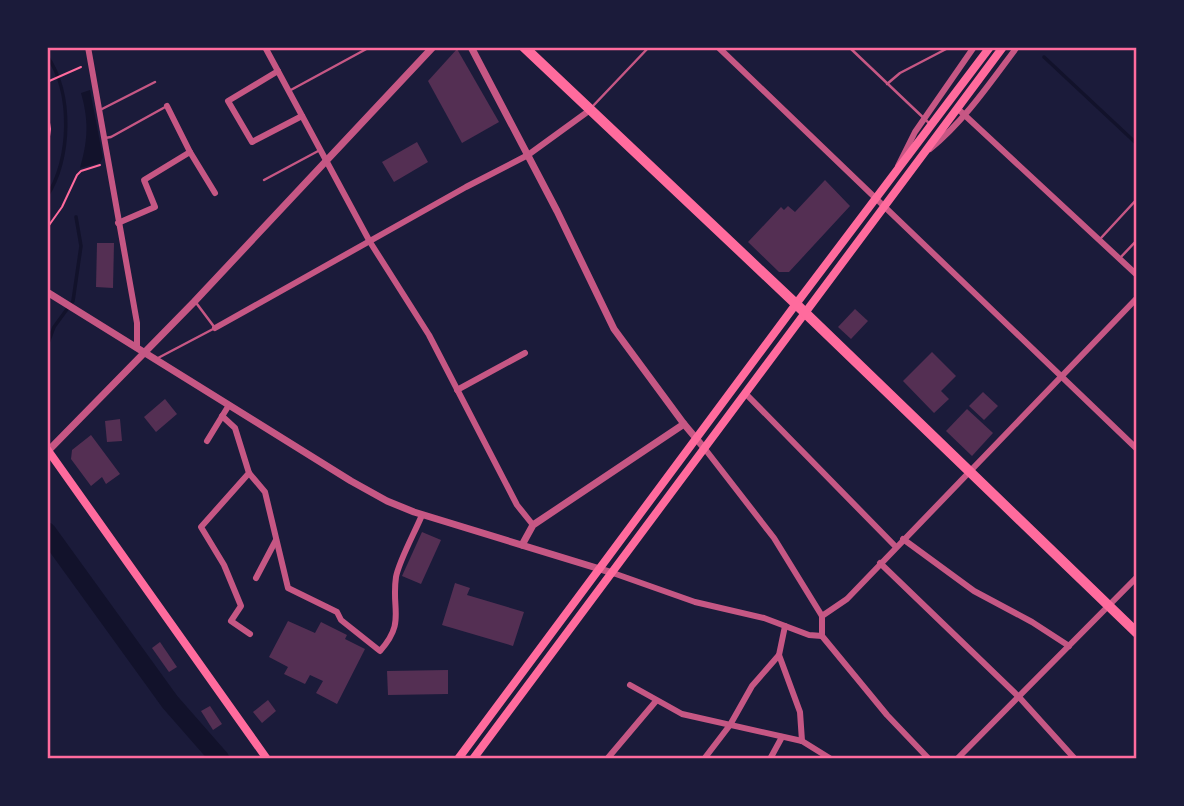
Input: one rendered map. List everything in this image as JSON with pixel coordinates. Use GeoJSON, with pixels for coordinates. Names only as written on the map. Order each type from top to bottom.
{"type":"FeatureCollection","features":[{"type":"Feature","properties":{"kind":"main road"},"geometry":{"type":"LineString","coordinates":[[524,47],[796,304],[1137,633]]}},
{"type":"Feature","properties":{"kind":"main road"},"geometry":{"type":"LineString","coordinates":[[458,759],[990,47]]}},
{"type":"Feature","properties":{"kind":"main road"},"geometry":{"type":"LineString","coordinates":[[473,759],[1003,47]]}},
{"type":"Feature","properties":{"kind":"main road"},"geometry":{"type":"LineString","coordinates":[[48,451],[267,759]]}},
{"type":"Feature","properties":{"kind":"street"},"geometry":{"type":"LineString","coordinates":[[88,47],[140,351]]}},
{"type":"Feature","properties":{"kind":"street"},"geometry":{"type":"LineString","coordinates":[[265,47],[370,242],[429,335],[512,495],[533,525]]}},
{"type":"Feature","properties":{"kind":"street"},"geometry":{"type":"LineString","coordinates":[[48,451],[140,351],[194,302],[433,47]]}},
{"type":"Feature","properties":{"kind":"street"},"geometry":{"type":"LineString","coordinates":[[471,47],[614,329],[684,424],[774,538],[822,615],[822,636],[887,715],[929,759]]}},
{"type":"Feature","properties":{"kind":"street"},"geometry":{"type":"LineString","coordinates":[[718,47],[1137,449]]}},
{"type":"Feature","properties":{"kind":"street"},"geometry":{"type":"LineString","coordinates":[[896,172],[905,149],[974,47]]}},
{"type":"Feature","properties":{"kind":"street"},"geometry":{"type":"LineString","coordinates":[[919,158],[949,133],[1017,47]]}},
{"type":"Feature","properties":{"kind":"street"},"geometry":{"type":"LineString","coordinates":[[278,71],[228,101],[252,142],[302,116]]}},
{"type":"Feature","properties":{"kind":"street"},"geometry":{"type":"LineString","coordinates":[[167,106],[215,193]]}},
{"type":"Feature","properties":{"kind":"street"},"geometry":{"type":"LineString","coordinates":[[957,108],[1137,275]]}},
{"type":"Feature","properties":{"kind":"street"},"geometry":{"type":"LineString","coordinates":[[215,328],[528,155],[590,110]]}},
{"type":"Feature","properties":{"kind":"street"},"geometry":{"type":"LineString","coordinates":[[118,223],[155,207],[144,180],[190,152]]}},
{"type":"Feature","properties":{"kind":"street"},"geometry":{"type":"LineString","coordinates":[[47,292],[387,501],[422,515],[612,573],[695,602],[764,618],[809,635],[822,636]]}},
{"type":"Feature","properties":{"kind":"street"},"geometry":{"type":"LineString","coordinates":[[822,615],[847,599],[1137,298]]}},
{"type":"Feature","properties":{"kind":"street"},"geometry":{"type":"LineString","coordinates":[[457,390],[525,353]]}},
{"type":"Feature","properties":{"kind":"street"},"geometry":{"type":"LineString","coordinates":[[746,393],[896,547]]}},
{"type":"Feature","properties":{"kind":"street"},"geometry":{"type":"LineString","coordinates":[[206,441],[229,405]]}},
{"type":"Feature","properties":{"kind":"street"},"geometry":{"type":"LineString","coordinates":[[222,416],[235,428],[249,473],[265,492],[288,588],[337,612],[341,620],[380,651],[392,638],[396,616],[396,576],[422,515]]}},
{"type":"Feature","properties":{"kind":"street"},"geometry":{"type":"LineString","coordinates":[[522,545],[533,525],[684,424]]}},
{"type":"Feature","properties":{"kind":"street"},"geometry":{"type":"LineString","coordinates":[[249,473],[201,527],[224,565],[241,606],[231,621],[250,634]]}},
{"type":"Feature","properties":{"kind":"street"},"geometry":{"type":"LineString","coordinates":[[903,539],[974,591],[1032,622],[1069,646]]}},
{"type":"Feature","properties":{"kind":"street"},"geometry":{"type":"LineString","coordinates":[[256,578],[276,540]]}},
{"type":"Feature","properties":{"kind":"street"},"geometry":{"type":"LineString","coordinates":[[880,563],[1019,697],[1075,759]]}},
{"type":"Feature","properties":{"kind":"street"},"geometry":{"type":"LineString","coordinates":[[957,759],[1137,577]]}},
{"type":"Feature","properties":{"kind":"street"},"geometry":{"type":"LineString","coordinates":[[704,759],[730,725],[752,686],[779,655],[785,626]]}},
{"type":"Feature","properties":{"kind":"street"},"geometry":{"type":"LineString","coordinates":[[779,655],[800,712],[802,741]]}},
{"type":"Feature","properties":{"kind":"street"},"geometry":{"type":"LineString","coordinates":[[630,685],[682,714],[760,729],[802,741],[831,759]]}},
{"type":"Feature","properties":{"kind":"street"},"geometry":{"type":"LineString","coordinates":[[607,759],[656,701]]}},
{"type":"Feature","properties":{"kind":"street"},"geometry":{"type":"LineString","coordinates":[[770,759],[782,737]]}},
{"type":"Feature","properties":{"kind":"lane"},"geometry":{"type":"LineString","coordinates":[[289,91],[370,47]]}},
{"type":"Feature","properties":{"kind":"lane"},"geometry":{"type":"LineString","coordinates":[[590,110],[649,47]]}},
{"type":"Feature","properties":{"kind":"lane"},"geometry":{"type":"LineString","coordinates":[[849,47],[932,126]]}},
{"type":"Feature","properties":{"kind":"lane"},"geometry":{"type":"LineString","coordinates":[[887,84],[900,73],[950,47]]}},
{"type":"Feature","properties":{"kind":"lane"},"geometry":{"type":"LineString","coordinates":[[98,111],[155,82]]}},
{"type":"Feature","properties":{"kind":"lane"},"geometry":{"type":"LineString","coordinates":[[103,138],[111,137],[167,106]]}},
{"type":"Feature","properties":{"kind":"lane"},"geometry":{"type":"LineString","coordinates":[[264,180],[321,150]]}},
{"type":"Feature","properties":{"kind":"lane"},"geometry":{"type":"LineString","coordinates":[[1099,240],[1137,199]]}},
{"type":"Feature","properties":{"kind":"lane"},"geometry":{"type":"LineString","coordinates":[[1119,259],[1137,240]]}},
{"type":"Feature","properties":{"kind":"lane"},"geometry":{"type":"LineString","coordinates":[[155,360],[215,328],[206,313],[194,302]]}},
{"type":"Feature","properties":{"kind":"path"},"geometry":{"type":"LineString","coordinates":[[47,82],[82,66]]}},
{"type":"Feature","properties":{"kind":"path"},"geometry":{"type":"LineString","coordinates":[[47,110],[50,130],[47,151]]}},
{"type":"Feature","properties":{"kind":"path"},"geometry":{"type":"LineString","coordinates":[[47,229],[62,207],[80,171],[108,164]]}},
{"type":"Feature","properties":{"kind":"shaded area"},"geometry":{"type":"Polygon","coordinates":[[[90,90],[103,158],[100,163],[80,168],[86,130],[81,93],[90,90]]]}},
{"type":"Feature","properties":{"kind":"building"},"geometry":{"type":"Polygon","coordinates":[[[457,49],[499,122],[462,143],[428,81],[457,49]]]}},
{"type":"Feature","properties":{"kind":"building"},"geometry":{"type":"Polygon","coordinates":[[[417,142],[428,162],[394,182],[382,162],[417,142]]]}},
{"type":"Feature","properties":{"kind":"building"},"geometry":{"type":"Polygon","coordinates":[[[825,180],[850,206],[789,272],[779,272],[748,242],[781,207],[784,210],[788,206],[795,212],[825,180]]]}},
{"type":"Feature","properties":{"kind":"building"},"geometry":{"type":"Polygon","coordinates":[[[97,243],[114,243],[113,288],[96,287],[97,243]]]}},
{"type":"Feature","properties":{"kind":"building"},"geometry":{"type":"Polygon","coordinates":[[[855,309],[868,321],[851,339],[838,327],[855,309]]]}},
{"type":"Feature","properties":{"kind":"building"},"geometry":{"type":"Polygon","coordinates":[[[932,352],[956,376],[941,391],[949,399],[934,413],[903,381],[932,352]]]}},
{"type":"Feature","properties":{"kind":"building"},"geometry":{"type":"Polygon","coordinates":[[[983,392],[998,406],[984,420],[969,406],[983,392]]]}},
{"type":"Feature","properties":{"kind":"building"},"geometry":{"type":"Polygon","coordinates":[[[165,399],[177,414],[156,432],[144,417],[165,399]]]}},
{"type":"Feature","properties":{"kind":"building"},"geometry":{"type":"Polygon","coordinates":[[[967,409],[993,433],[972,456],[946,431],[967,409]]]}},
{"type":"Feature","properties":{"kind":"building"},"geometry":{"type":"Polygon","coordinates":[[[120,419],[122,441],[107,442],[105,421],[120,419]]]}},
{"type":"Feature","properties":{"kind":"building"},"geometry":{"type":"Polygon","coordinates":[[[91,435],[120,474],[106,484],[102,477],[91,486],[71,459],[72,450],[91,435]]]}},
{"type":"Feature","properties":{"kind":"building"},"geometry":{"type":"Polygon","coordinates":[[[422,532],[441,540],[421,584],[402,576],[422,532]]]}},
{"type":"Feature","properties":{"kind":"building"},"geometry":{"type":"Polygon","coordinates":[[[455,583],[470,588],[467,595],[524,612],[513,646],[442,625],[455,583]]]}},
{"type":"Feature","properties":{"kind":"building"},"geometry":{"type":"Polygon","coordinates":[[[288,621],[315,633],[321,622],[347,635],[345,639],[365,649],[337,704],[316,693],[323,681],[310,675],[305,684],[284,674],[288,667],[269,657],[288,621]]]}},
{"type":"Feature","properties":{"kind":"building"},"geometry":{"type":"Polygon","coordinates":[[[160,642],[177,667],[169,672],[152,648],[160,642]]]}},
{"type":"Feature","properties":{"kind":"building"},"geometry":{"type":"Polygon","coordinates":[[[448,670],[448,694],[388,695],[387,671],[448,670]]]}},
{"type":"Feature","properties":{"kind":"building"},"geometry":{"type":"Polygon","coordinates":[[[268,700],[276,711],[262,723],[253,712],[268,700]]]}},
{"type":"Feature","properties":{"kind":"building"},"geometry":{"type":"Polygon","coordinates":[[[210,706],[222,724],[213,730],[201,711],[210,706]]]}},
{"type":"Feature","properties":{"kind":"waterway"},"geometry":{"type":"LineString","coordinates":[[47,56],[61,88],[66,126],[61,164],[47,196]]}},
{"type":"Feature","properties":{"kind":"waterway"},"geometry":{"type":"LineString","coordinates":[[1044,57],[1137,144]]}},
{"type":"Feature","properties":{"kind":"waterway"},"geometry":{"type":"LineString","coordinates":[[47,346],[54,327],[73,301],[81,246],[76,217]]}},
{"type":"Feature","properties":{"kind":"waterway"},"geometry":{"type":"LineString","coordinates":[[47,532],[170,702],[220,759]]}}]}
